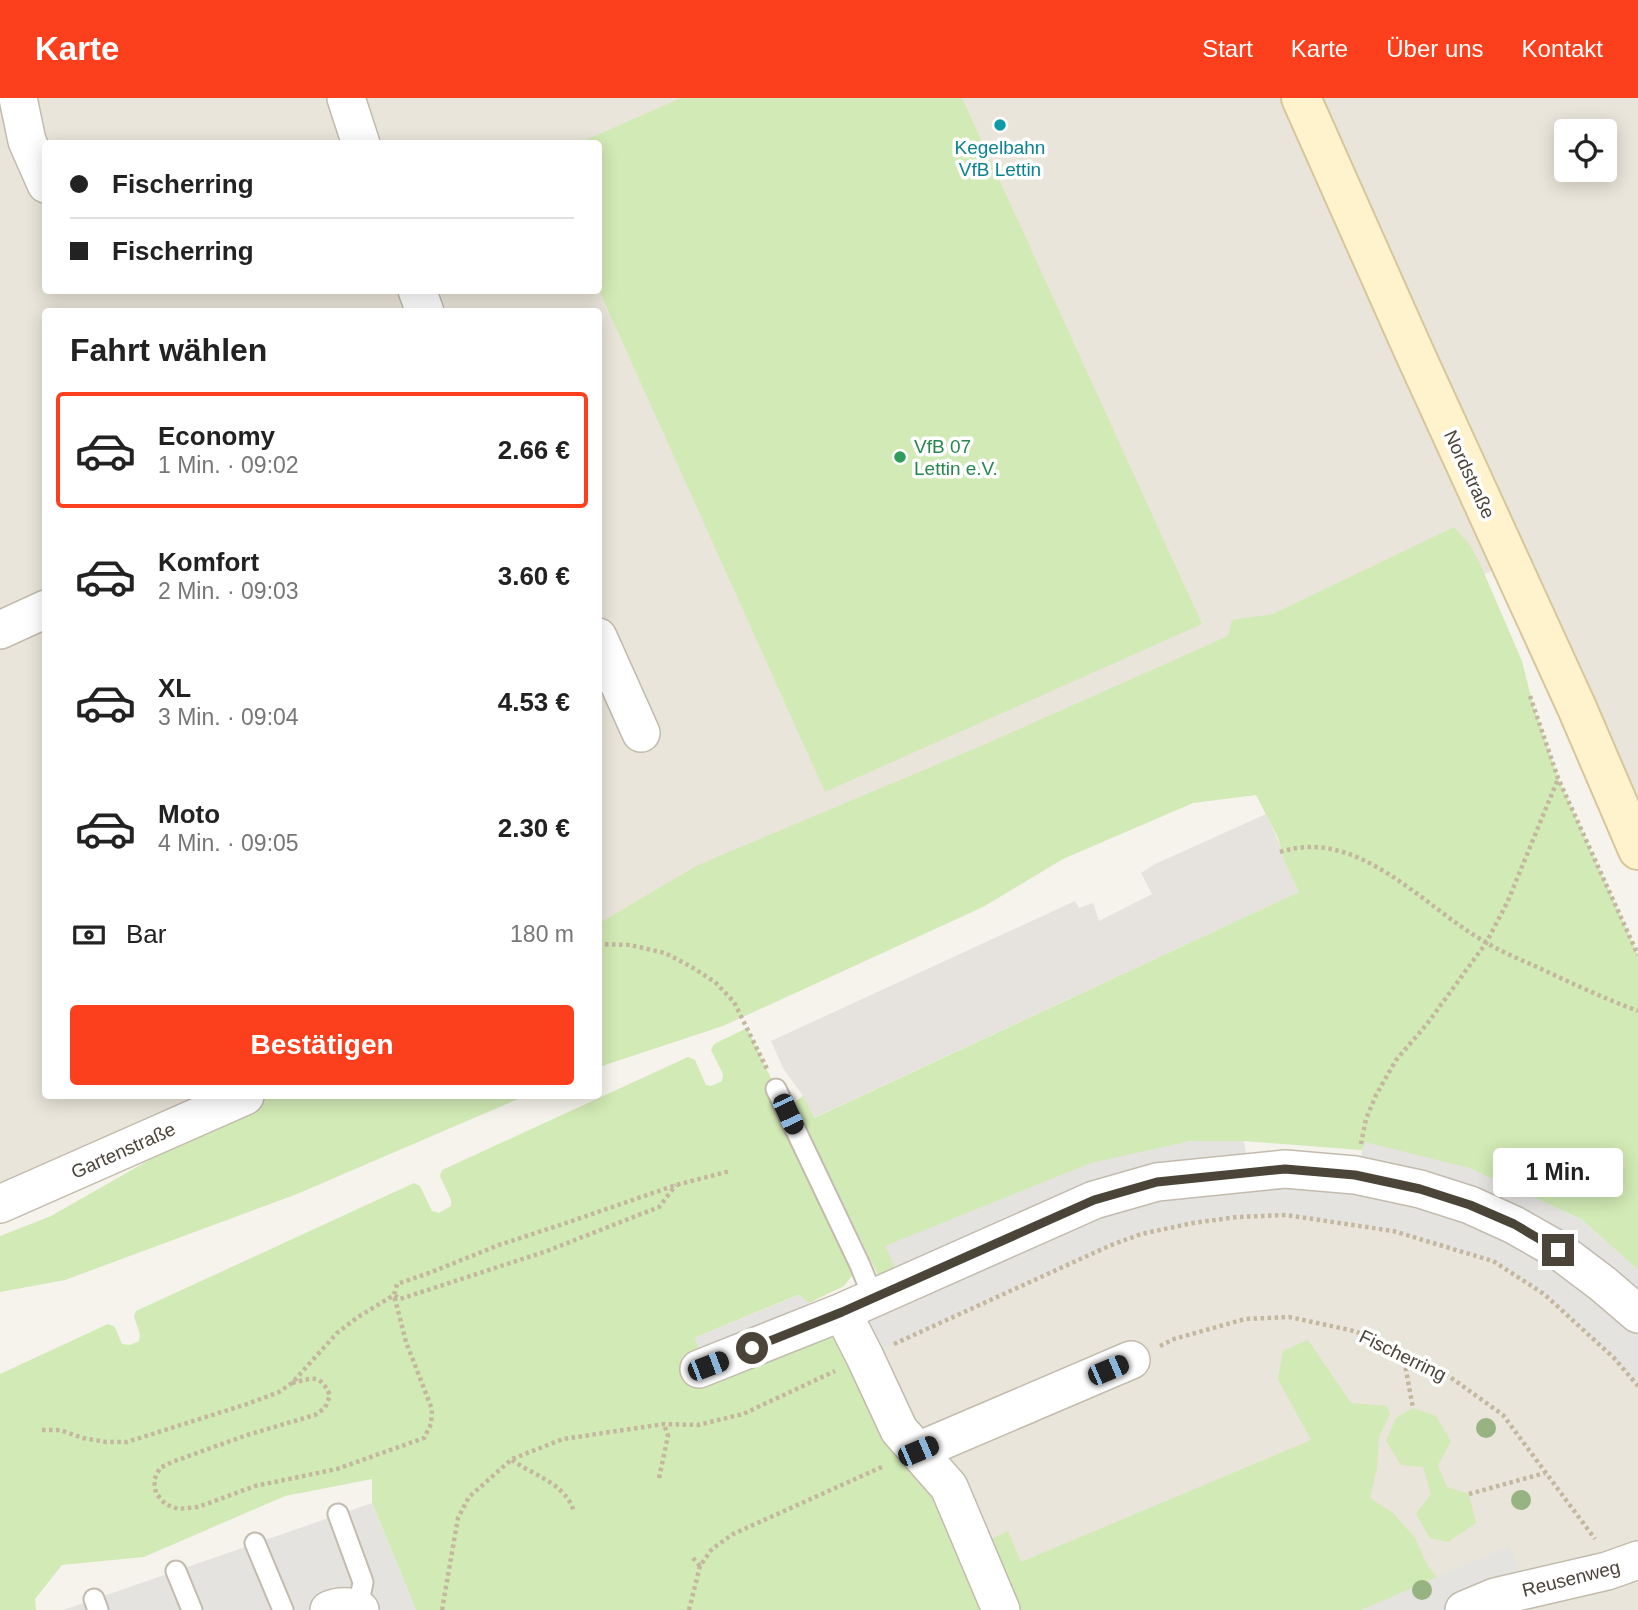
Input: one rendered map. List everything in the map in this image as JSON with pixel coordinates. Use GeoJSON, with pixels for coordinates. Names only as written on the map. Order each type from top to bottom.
{"type":"FeatureCollection","features":[{"type":"Feature","properties":{"kind":"street"},"geometry":{"type":"LineString","coordinates":[[18,98],[27,141],[42,175]]}},
{"type":"Feature","properties":{"kind":"street"},"geometry":{"type":"LineString","coordinates":[[346,98],[361,140]]}},
{"type":"Feature","properties":{"kind":"street","name":"Nordstraße"},"geometry":{"type":"LineString","coordinates":[[1301,98],[1577,708],[1638,850]]}},
{"type":"Feature","properties":{"kind":"street"},"geometry":{"type":"LineString","coordinates":[[0,631],[42,611]]}},
{"type":"Feature","properties":{"kind":"street"},"geometry":{"type":"LineString","coordinates":[[602,654],[641,733]]}},
{"type":"Feature","properties":{"kind":"street","name":"Gartenstraße"},"geometry":{"type":"LineString","coordinates":[[0,1204],[238,1099]]}},
{"type":"Feature","properties":{"kind":"street"},"geometry":{"type":"LineString","coordinates":[[699,1369],[858,1305],[1094,1200],[1157,1182],[1285,1169],[1355,1175],[1420,1189],[1470,1205],[1514,1224],[1558,1250],[1603,1283],[1638,1314]]}},
{"type":"Feature","properties":{"kind":"street"},"geometry":{"type":"LineString","coordinates":[[858,1305],[865,1357],[899,1430],[949,1487],[1001,1610]]}},
{"type":"Feature","properties":{"kind":"street"},"geometry":{"type":"LineString","coordinates":[[918,1451],[1131,1360]]}},
{"type":"Feature","properties":{"kind":"street","name":"Reusenweg"},"geometry":{"type":"LineString","coordinates":[[1464,1610],[1495,1597],[1626,1565]]}},
{"type":"Feature","properties":{"kind":"lane"},"geometry":{"type":"LineString","coordinates":[[776,1089],[860,1265],[858,1305]]}},
{"type":"Feature","properties":{"kind":"lane"},"geometry":{"type":"LineString","coordinates":[[338,1514],[363,1582],[349,1610]]}},
{"type":"Feature","properties":{"kind":"lane"},"geometry":{"type":"LineString","coordinates":[[254,1543],[283,1610]]}},
{"type":"Feature","properties":{"kind":"lane"},"geometry":{"type":"LineString","coordinates":[[176,1571],[192,1610]]}},
{"type":"Feature","properties":{"kind":"path"},"geometry":{"type":"LineString","coordinates":[[1355,1175],[1366,1119],[1376,1095],[1396,1060],[1427,1024],[1486,943],[1507,903],[1558,778]]}},
{"type":"Feature","properties":{"kind":"path"},"geometry":{"type":"LineString","coordinates":[[1280,852],[1310,846],[1332,848],[1357,857],[1384,871],[1486,943],[1597,996],[1638,1011]]}},
{"type":"Feature","properties":{"kind":"path"},"geometry":{"type":"LineString","coordinates":[[602,944],[630,945],[664,953],[690,966],[715,982],[734,1002],[753,1040]]}},
{"type":"Feature","properties":{"kind":"path"},"geometry":{"type":"LineString","coordinates":[[292,1383],[315,1378],[324,1383],[330,1395],[325,1408],[315,1415],[247,1435],[160,1468],[155,1480],[156,1493],[165,1504],[178,1509],[198,1507],[254,1486],[338,1469],[424,1438],[431,1424],[432,1409],[406,1342],[394,1295],[397,1283],[676,1185],[730,1171]]}},
{"type":"Feature","properties":{"kind":"path"},"geometry":{"type":"LineString","coordinates":[[394,1295],[400,1298],[547,1251],[659,1208],[676,1185]]}},
{"type":"Feature","properties":{"kind":"path"},"geometry":{"type":"LineString","coordinates":[[442,1610],[458,1518],[469,1497],[512,1460],[562,1439],[664,1424],[698,1425],[743,1414],[1109,1246],[1141,1234],[1193,1223],[1237,1217],[1286,1215],[1392,1231],[1493,1261],[1544,1294],[1614,1358],[1638,1386]]}},
{"type":"Feature","properties":{"kind":"path"},"geometry":{"type":"LineString","coordinates":[[42,1430],[60,1430],[106,1442],[127,1442],[279,1392],[292,1383],[337,1333],[394,1295]]}},
{"type":"Feature","properties":{"kind":"path","name":"Fischerring"},"geometry":{"type":"LineString","coordinates":[[1131,1360],[1174,1339],[1245,1319],[1289,1317],[1350,1329],[1376,1338],[1450,1377],[1503,1415],[1584,1523],[1626,1565]]}},
{"type":"Feature","properties":{"kind":"path"},"geometry":{"type":"LineString","coordinates":[[1403,1353],[1413,1408]]}},
{"type":"Feature","properties":{"kind":"path"},"geometry":{"type":"LineString","coordinates":[[659,1478],[668,1436],[664,1424]]}},
{"type":"Feature","properties":{"kind":"path"},"geometry":{"type":"LineString","coordinates":[[690,1610],[700,1566],[712,1549],[733,1534],[918,1451]]}},
{"type":"Feature","properties":{"kind":"path"},"geometry":{"type":"LineString","coordinates":[[512,1460],[551,1482],[572,1502],[575,1512]]}},
{"type":"Feature","properties":{"kind":"path"},"geometry":{"type":"LineString","coordinates":[[1469,1494],[1545,1473]]}},
{"type":"Feature","properties":{"kind":"path"},"geometry":{"type":"LineString","coordinates":[[693,1558],[700,1566]]}},
{"type":"Feature","properties":{"kind":"shaded area"},"geometry":{"type":"Polygon","coordinates":[[[0,98],[1638,98],[1638,821],[1523,557],[1438,595],[602,942],[602,308],[42,308],[42,1099],[223,1099],[0,1191],[0,98]]]}},
{"type":"Feature","properties":{"kind":"shaded area"},"geometry":{"type":"Polygon","coordinates":[[[1266,814],[1299,892],[813,1118],[803,1096],[783,1068],[771,1041],[1075,901],[1079,908],[1093,903],[1099,921],[1152,894],[1141,873],[1155,864],[1266,814]]]}},
{"type":"Feature","properties":{"kind":"shaded area"},"geometry":{"type":"Polygon","coordinates":[[[1190,1141],[1244,1141],[1249,1172],[1355,1175],[1365,1142],[1469,1168],[1581,1219],[1638,1270],[1638,1386],[1614,1358],[1544,1294],[1493,1261],[1393,1231],[1286,1215],[1237,1217],[1141,1234],[865,1357],[842,1312],[898,1274],[885,1246],[1091,1163],[1190,1141]]]}},
{"type":"Feature","properties":{"kind":"shaded area"},"geometry":{"type":"Polygon","coordinates":[[[1285,1169],[1638,1314],[1638,1610],[1001,1610],[865,1357],[873,1297],[1285,1169]]]}},
{"type":"Feature","properties":{"kind":"shaded area"},"geometry":{"type":"Polygon","coordinates":[[[799,1295],[809,1303],[817,1322],[708,1366],[694,1338],[799,1295]]]}},
{"type":"Feature","properties":{"kind":"shaded area"},"geometry":{"type":"Polygon","coordinates":[[[372,1503],[416,1610],[63,1610],[372,1503]]]}},
{"type":"Feature","properties":{"kind":"shaded area"},"geometry":{"type":"Polygon","coordinates":[[[1509,1546],[1526,1590],[1491,1610],[1362,1610],[1509,1546]]]}},
{"type":"Feature","properties":{"kind":"green space","name":"VfB 07 Lettin e.V."},"geometry":{"type":"Polygon","coordinates":[[[681,98],[962,98],[1202,624],[825,792],[601,294],[602,140],[586,140],[681,98]]]}},
{"type":"Feature","properties":{"kind":"green space"},"geometry":{"type":"Polygon","coordinates":[[[1454,527],[1470,545],[1522,661],[1533,705],[1558,778],[1638,955],[1638,1270],[1581,1219],[1469,1168],[1360,1150],[1244,1141],[1190,1141],[886,1246],[898,1274],[880,1279],[794,1102],[803,1096],[814,1118],[1299,892],[1286,865],[1278,838],[1256,795],[1193,803],[1063,859],[983,907],[723,1026],[602,1066],[602,922],[698,865],[981,746],[1228,636],[1232,620],[1273,614],[1454,527]]]}},
{"type":"Feature","properties":{"kind":"green space"},"geometry":{"type":"Polygon","coordinates":[[[747,1028],[860,1265],[844,1286],[809,1303],[798,1295],[694,1338],[842,1312],[1001,1610],[416,1610],[372,1503],[372,1479],[285,1496],[144,1557],[62,1565],[35,1599],[36,1610],[0,1610],[0,1374],[108,1324],[115,1327],[122,1344],[130,1345],[139,1341],[140,1334],[134,1317],[136,1311],[414,1183],[420,1186],[432,1211],[439,1213],[451,1206],[440,1176],[442,1170],[597,1099],[602,1099],[602,1097],[688,1057],[695,1060],[706,1085],[711,1086],[722,1081],[723,1074],[711,1050],[714,1044],[747,1028]]]}},
{"type":"Feature","properties":{"kind":"green space"},"geometry":{"type":"Polygon","coordinates":[[[259,1099],[518,1099],[297,1194],[65,1280],[0,1292],[0,1236],[51,1216],[259,1099]]]}},
{"type":"Feature","properties":{"kind":"green space"},"geometry":{"type":"Polygon","coordinates":[[[1308,1340],[1351,1403],[1387,1406],[1390,1414],[1379,1437],[1377,1468],[1370,1498],[1393,1513],[1415,1538],[1428,1566],[1437,1577],[1362,1610],[1010,1610],[985,1542],[1008,1531],[1021,1562],[1311,1440],[1278,1379],[1283,1351],[1308,1340]]]}},
{"type":"Feature","properties":{"kind":"green space"},"geometry":{"type":"Polygon","coordinates":[[[1413,1408],[1436,1416],[1451,1441],[1438,1465],[1447,1487],[1469,1494],[1476,1523],[1448,1542],[1430,1538],[1416,1514],[1431,1494],[1423,1467],[1401,1465],[1386,1441],[1396,1418],[1413,1408]]]}},
{"type":"Feature","properties":{"kind":"place","name":"Kegelbahn VfB Lettin"},"geometry":{"type":"Point","coordinates":[1000,125]}},
{"type":"Feature","properties":{"kind":"place","name":"VfB 07 Lettin e.V."},"geometry":{"type":"Point","coordinates":[900,457]}},
{"type":"Feature","properties":{"kind":"route"},"geometry":{"type":"LineString","coordinates":[[752,1348],[842,1312],[1094,1200],[1157,1182],[1209,1175],[1285,1169],[1355,1175],[1420,1189],[1470,1205],[1514,1224],[1558,1250]]}}]}
